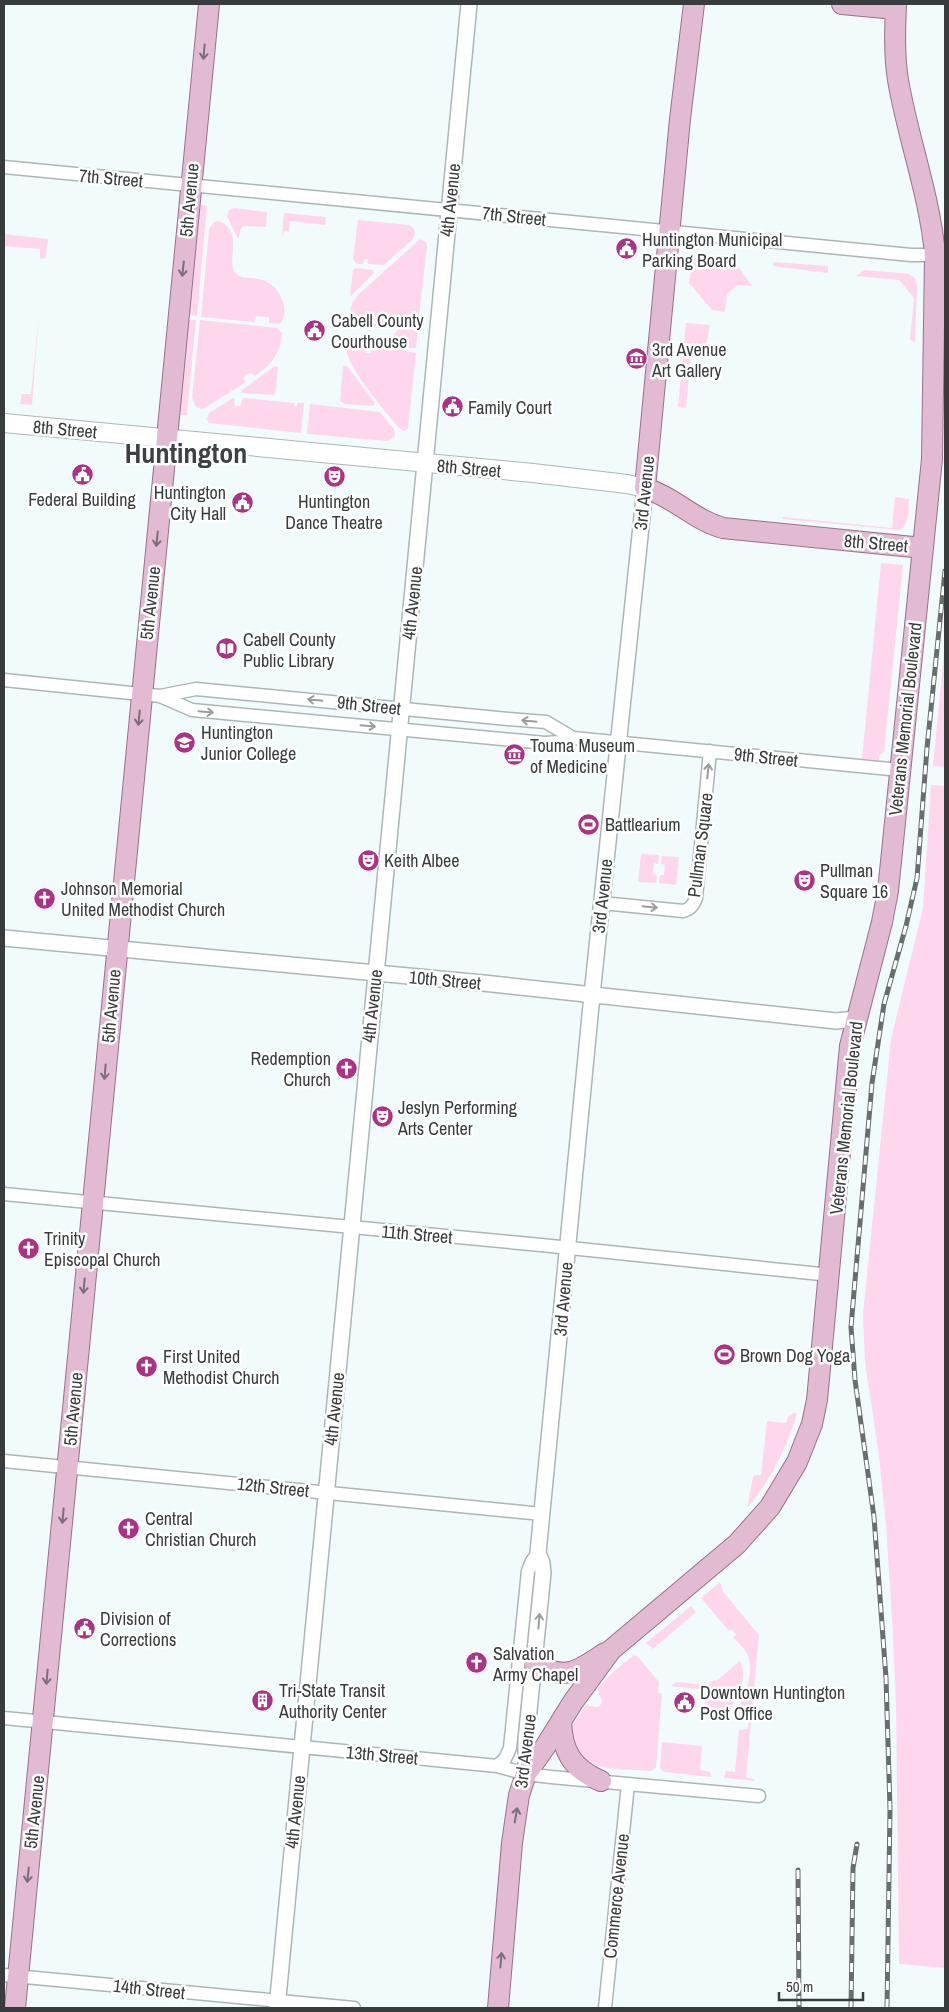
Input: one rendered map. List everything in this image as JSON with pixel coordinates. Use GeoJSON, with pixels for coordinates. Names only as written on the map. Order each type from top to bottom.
{"type":"FeatureCollection","features":[{"type":"Feature","properties":{"kind":"main road","name":"5th Avenue"},"geometry":{"type":"LineString","coordinates":[[15,2008],[11,1975],[43,1722],[116,949],[151,695],[167,439],[209,4]]}},
{"type":"Feature","properties":{"kind":"main road"},"geometry":{"type":"LineString","coordinates":[[680,4],[674,72],[676,103],[680,119]]}},
{"type":"Feature","properties":{"kind":"main road"},"geometry":{"type":"LineString","coordinates":[[680,119],[694,4]]}},
{"type":"Feature","properties":{"kind":"main road"},"geometry":{"type":"LineString","coordinates":[[680,119],[700,61],[706,4]]}},
{"type":"Feature","properties":{"kind":"main road"},"geometry":{"type":"LineString","coordinates":[[842,4],[896,6]]}},
{"type":"Feature","properties":{"kind":"main road","name":"Veterans Memorial Boulevard"},"geometry":{"type":"LineString","coordinates":[[526,1774],[611,1650],[737,1544],[770,1507],[786,1483],[808,1436],[816,1407],[830,1275],[850,1046],[885,907],[923,548],[933,434],[935,255],[929,216],[898,80],[895,52],[896,6]]}},
{"type":"Feature","properties":{"kind":"main road","name":"3rd Avenue"},"geometry":{"type":"LineString","coordinates":[[645,488],[680,119]]}},
{"type":"Feature","properties":{"kind":"main road","name":"8th Street"},"geometry":{"type":"LineString","coordinates":[[4,423],[627,484],[645,488],[665,496],[702,520],[723,528],[923,548]]}},
{"type":"Feature","properties":{"kind":"main road"},"geometry":{"type":"LineString","coordinates":[[535,1664],[552,1672],[572,1673],[611,1650]]}},
{"type":"Feature","properties":{"kind":"main road"},"geometry":{"type":"LineString","coordinates":[[561,1721],[562,1738],[569,1756],[582,1772],[601,1781]]}},
{"type":"Feature","properties":{"kind":"main road","name":"3rd Avenue"},"geometry":{"type":"LineString","coordinates":[[498,2008],[512,1843],[520,1795],[526,1774]]}},
{"type":"Feature","properties":{"kind":"street","name":"4th Avenue"},"geometry":{"type":"LineString","coordinates":[[277,2005],[469,4]]}},
{"type":"Feature","properties":{"kind":"street","name":"7th Street"},"geometry":{"type":"LineString","coordinates":[[4,167],[935,255]]}},
{"type":"Feature","properties":{"kind":"street","name":"3rd Avenue"},"geometry":{"type":"LineString","coordinates":[[526,1774],[526,1740],[544,1574],[538,1554],[617,742],[645,488]]}},
{"type":"Feature","properties":{"kind":"street","name":"9th Street"},"geometry":{"type":"LineString","coordinates":[[4,680],[151,695],[196,689],[546,722],[573,738]]}},
{"type":"Feature","properties":{"kind":"street","name":"9th Street"},"geometry":{"type":"LineString","coordinates":[[151,695],[192,710],[545,743],[560,742],[573,738],[900,770]]}},
{"type":"Feature","properties":{"kind":"street","name":"Pullman Square"},"geometry":{"type":"LineString","coordinates":[[602,902],[683,911],[689,909],[694,904],[710,752]]}},
{"type":"Feature","properties":{"kind":"street","name":"10th Street"},"geometry":{"type":"LineString","coordinates":[[4,938],[376,973],[836,1021],[856,1019]]}},
{"type":"Feature","properties":{"kind":"street","name":"11th Street"},"geometry":{"type":"LineString","coordinates":[[4,1194],[830,1275]]}},
{"type":"Feature","properties":{"kind":"street","name":"12th Street"},"geometry":{"type":"LineString","coordinates":[[4,1461],[542,1514]]}},
{"type":"Feature","properties":{"kind":"street","name":"3rd Avenue"},"geometry":{"type":"LineString","coordinates":[[497,1766],[505,1759],[510,1748],[528,1571],[532,1561],[538,1554]]}},
{"type":"Feature","properties":{"kind":"street","name":"13th Street"},"geometry":{"type":"LineString","coordinates":[[4,1718],[497,1766],[526,1774],[759,1796]]}},
{"type":"Feature","properties":{"kind":"street","name":"Commerce Avenue"},"geometry":{"type":"LineString","coordinates":[[605,2008],[628,1784]]}},
{"type":"Feature","properties":{"kind":"street","name":"14th Street"},"geometry":{"type":"LineString","coordinates":[[11,1975],[277,2005],[354,2008]]}},
{"type":"Feature","properties":{"kind":"shaded area"},"geometry":{"type":"Polygon","coordinates":[[[200,205],[207,206],[197,316],[189,315],[200,205]]]}},
{"type":"Feature","properties":{"kind":"shaded area"},"geometry":{"type":"Polygon","coordinates":[[[234,208],[267,212],[266,227],[243,226],[238,239],[227,216],[229,210],[234,208]]]}},
{"type":"Feature","properties":{"kind":"shaded area"},"geometry":{"type":"Polygon","coordinates":[[[284,213],[326,217],[325,225],[290,221],[289,232],[284,231],[282,238],[284,213]]]}},
{"type":"Feature","properties":{"kind":"shaded area"},"geometry":{"type":"Polygon","coordinates":[[[358,220],[409,225],[414,229],[415,235],[384,265],[368,264],[368,259],[365,259],[363,264],[357,264],[353,259],[358,220]]]}},
{"type":"Feature","properties":{"kind":"shaded area"},"geometry":{"type":"Polygon","coordinates":[[[219,221],[227,226],[232,233],[232,264],[238,275],[264,280],[273,286],[280,295],[284,311],[280,324],[269,323],[269,317],[256,316],[255,322],[201,317],[209,229],[214,222],[219,221]]]}},
{"type":"Feature","properties":{"kind":"shaded area"},"geometry":{"type":"Polygon","coordinates":[[[4,234],[48,239],[46,257],[44,259],[40,258],[40,249],[4,246],[4,234]]]}},
{"type":"Feature","properties":{"kind":"shaded area"},"geometry":{"type":"Polygon","coordinates":[[[420,239],[426,242],[427,246],[418,326],[399,325],[388,327],[348,324],[352,303],[358,295],[420,239]]]}},
{"type":"Feature","properties":{"kind":"shaded area"},"geometry":{"type":"Polygon","coordinates":[[[693,254],[731,257],[752,286],[738,285],[727,294],[725,312],[712,310],[689,283],[693,254]]]}},
{"type":"Feature","properties":{"kind":"shaded area"},"geometry":{"type":"Polygon","coordinates":[[[773,262],[828,266],[828,273],[773,266],[773,262]]]}},
{"type":"Feature","properties":{"kind":"shaded area"},"geometry":{"type":"Polygon","coordinates":[[[356,268],[372,270],[374,273],[351,296],[353,270],[356,268]]]}},
{"type":"Feature","properties":{"kind":"shaded area"},"geometry":{"type":"Polygon","coordinates":[[[864,270],[909,274],[915,278],[917,285],[915,343],[910,339],[914,298],[899,280],[856,276],[864,270]]]}},
{"type":"Feature","properties":{"kind":"shaded area"},"geometry":{"type":"Polygon","coordinates":[[[39,314],[32,405],[20,404],[22,394],[31,394],[39,314]]]}},
{"type":"Feature","properties":{"kind":"shaded area"},"geometry":{"type":"Polygon","coordinates":[[[189,320],[196,320],[187,415],[181,415],[180,405],[189,320]]]}},
{"type":"Feature","properties":{"kind":"shaded area"},"geometry":{"type":"Polygon","coordinates":[[[200,320],[277,328],[282,333],[280,347],[266,367],[255,376],[250,373],[243,378],[246,382],[203,409],[196,407],[192,398],[200,320]]]}},
{"type":"Feature","properties":{"kind":"shaded area"},"geometry":{"type":"Polygon","coordinates":[[[686,323],[710,325],[706,346],[692,345],[686,408],[678,407],[686,323]]]}},
{"type":"Feature","properties":{"kind":"shaded area"},"geometry":{"type":"Polygon","coordinates":[[[400,328],[418,331],[416,348],[400,348],[394,344],[393,335],[400,328]]]}},
{"type":"Feature","properties":{"kind":"shaded area"},"geometry":{"type":"Polygon","coordinates":[[[346,343],[367,344],[366,353],[371,353],[370,345],[416,353],[408,429],[403,431],[399,428],[366,387],[351,362],[346,343]]]}},
{"type":"Feature","properties":{"kind":"shaded area"},"geometry":{"type":"Polygon","coordinates":[[[275,366],[278,367],[274,395],[241,393],[242,390],[275,366]]]}},
{"type":"Feature","properties":{"kind":"shaded area"},"geometry":{"type":"Polygon","coordinates":[[[343,366],[347,366],[375,403],[373,406],[345,404],[340,401],[343,366]]]}},
{"type":"Feature","properties":{"kind":"shaded area"},"geometry":{"type":"Polygon","coordinates":[[[233,398],[235,399],[234,406],[240,406],[243,398],[294,403],[294,406],[297,406],[297,403],[304,403],[301,433],[209,423],[207,419],[209,413],[233,398]]]}},
{"type":"Feature","properties":{"kind":"shaded area"},"geometry":{"type":"Polygon","coordinates":[[[310,404],[380,412],[394,429],[395,436],[388,441],[307,434],[310,404]]]}},
{"type":"Feature","properties":{"kind":"shaded area"},"geometry":{"type":"Polygon","coordinates":[[[895,497],[909,499],[907,520],[900,530],[783,519],[783,517],[892,528],[895,497]]]}},
{"type":"Feature","properties":{"kind":"shaded area"},"geometry":{"type":"Polygon","coordinates":[[[881,563],[903,565],[884,752],[879,755],[879,760],[862,759],[881,563]]]}},
{"type":"Feature","properties":{"kind":"shaded area"},"geometry":{"type":"Polygon","coordinates":[[[945,642],[945,767],[933,766],[945,642]]]}},
{"type":"Feature","properties":{"kind":"shaded area"},"geometry":{"type":"Polygon","coordinates":[[[931,785],[945,786],[945,1968],[899,1964],[896,1705],[893,1635],[886,1525],[879,1456],[865,1362],[863,1314],[891,1039],[923,908],[931,785]]]}},
{"type":"Feature","properties":{"kind":"shaded area"},"geometry":{"type":"Polygon","coordinates":[[[641,854],[659,855],[658,864],[654,863],[653,874],[657,875],[656,883],[638,882],[641,854]]]}},
{"type":"Feature","properties":{"kind":"shaded area"},"geometry":{"type":"Polygon","coordinates":[[[662,856],[679,857],[676,885],[659,883],[660,875],[664,875],[665,865],[661,864],[662,856]]]}},
{"type":"Feature","properties":{"kind":"shaded area"},"geometry":{"type":"Polygon","coordinates":[[[793,1413],[797,1414],[783,1452],[756,1497],[747,1508],[753,1477],[754,1475],[761,1475],[767,1421],[786,1423],[788,1417],[793,1413]]]}},
{"type":"Feature","properties":{"kind":"shaded area"},"geometry":{"type":"Polygon","coordinates":[[[720,1582],[723,1592],[759,1635],[746,1777],[755,1781],[724,1778],[726,1771],[735,1772],[739,1730],[748,1729],[749,1719],[732,1718],[742,1708],[740,1706],[749,1679],[750,1665],[746,1652],[733,1637],[736,1635],[732,1629],[729,1631],[701,1598],[720,1582]]]}},
{"type":"Feature","properties":{"kind":"shaded area"},"geometry":{"type":"Polygon","coordinates":[[[691,1606],[696,1612],[653,1649],[646,1643],[691,1606]]]}},
{"type":"Feature","properties":{"kind":"shaded area"},"geometry":{"type":"Polygon","coordinates":[[[634,1655],[638,1657],[659,1682],[658,1693],[662,1694],[656,1767],[651,1771],[611,1768],[600,1766],[590,1761],[582,1754],[575,1743],[571,1728],[586,1705],[600,1706],[602,1701],[598,1688],[613,1672],[634,1655]]]}},
{"type":"Feature","properties":{"kind":"shaded area"},"geometry":{"type":"Polygon","coordinates":[[[740,1661],[743,1675],[740,1690],[724,1717],[704,1715],[707,1690],[671,1686],[676,1682],[707,1685],[714,1680],[716,1681],[740,1661]]]}},
{"type":"Feature","properties":{"kind":"shaded area"},"geometry":{"type":"Polygon","coordinates":[[[662,1742],[702,1746],[700,1770],[710,1772],[711,1777],[664,1772],[660,1768],[662,1742]]]}},
{"type":"Feature","properties":{"kind":"railway"},"geometry":{"type":"LineString","coordinates":[[887,2008],[890,1809],[886,1678],[874,1517],[855,1380],[851,1327],[872,1083],[884,1004],[906,926],[917,878],[927,748],[945,571]]}},
{"type":"Feature","properties":{"kind":"railway"},"geometry":{"type":"LineString","coordinates":[[851,2008],[853,1868],[857,1844]]}},
{"type":"Feature","properties":{"kind":"railway"},"geometry":{"type":"LineString","coordinates":[[798,1870],[799,2008]]}},
{"type":"Feature","properties":{"kind":"place","name":"Huntington Municipal Parking Board"},"geometry":{"type":"Point","coordinates":[626,249]}},
{"type":"Feature","properties":{"kind":"place","name":"Cabell County Courthouse"},"geometry":{"type":"Point","coordinates":[315,330]}},
{"type":"Feature","properties":{"kind":"place","name":"3rd Avenue Art Gallery"},"geometry":{"type":"Point","coordinates":[636,359]}},
{"type":"Feature","properties":{"kind":"place","name":"Family Court"},"geometry":{"type":"Point","coordinates":[452,407]}},
{"type":"Feature","properties":{"kind":"place","name":"Federal Building"},"geometry":{"type":"Point","coordinates":[82,474]}},
{"type":"Feature","properties":{"kind":"place","name":"Huntington Dance Theatre"},"geometry":{"type":"Point","coordinates":[334,476]}},
{"type":"Feature","properties":{"kind":"place","name":"Huntington City Hall"},"geometry":{"type":"Point","coordinates":[242,502]}},
{"type":"Feature","properties":{"kind":"place","name":"Cabell County Public Library"},"geometry":{"type":"Point","coordinates":[227,649]}},
{"type":"Feature","properties":{"kind":"place","name":"Huntington Junior College"},"geometry":{"type":"Point","coordinates":[185,742]}},
{"type":"Feature","properties":{"kind":"place","name":"Touma Museum of Medicine"},"geometry":{"type":"Point","coordinates":[514,755]}},
{"type":"Feature","properties":{"kind":"place","name":"Battlearium"},"geometry":{"type":"Point","coordinates":[589,824]}},
{"type":"Feature","properties":{"kind":"place","name":"Keith Albee"},"geometry":{"type":"Point","coordinates":[368,860]}},
{"type":"Feature","properties":{"kind":"place","name":"Pullman Square 16"},"geometry":{"type":"Point","coordinates":[804,880]}},
{"type":"Feature","properties":{"kind":"place","name":"Johnson Memorial United Methodist Church"},"geometry":{"type":"Point","coordinates":[45,898]}},
{"type":"Feature","properties":{"kind":"place","name":"Redemption Church"},"geometry":{"type":"Point","coordinates":[347,1068]}},
{"type":"Feature","properties":{"kind":"place","name":"Jeslyn Performing Arts Center"},"geometry":{"type":"Point","coordinates":[382,1117]}},
{"type":"Feature","properties":{"kind":"place","name":"Trinity Episcopal Church"},"geometry":{"type":"Point","coordinates":[28,1248]}},
{"type":"Feature","properties":{"kind":"place","name":"Brown Dog Yoga"},"geometry":{"type":"Point","coordinates":[724,1355]}},
{"type":"Feature","properties":{"kind":"place","name":"First United Methodist Church"},"geometry":{"type":"Point","coordinates":[147,1366]}},
{"type":"Feature","properties":{"kind":"place","name":"Central Christian Church"},"geometry":{"type":"Point","coordinates":[129,1528]}},
{"type":"Feature","properties":{"kind":"place","name":"Division of Corrections"},"geometry":{"type":"Point","coordinates":[84,1628]}},
{"type":"Feature","properties":{"kind":"place","name":"Salvation Army Chapel"},"geometry":{"type":"Point","coordinates":[477,1663]}},
{"type":"Feature","properties":{"kind":"place","name":"Tri-State Transit Authority Center"},"geometry":{"type":"Point","coordinates":[263,1700]}},
{"type":"Feature","properties":{"kind":"place","name":"Downtown Huntington Post Office"},"geometry":{"type":"Point","coordinates":[684,1702]}},
{"type":"Feature","properties":{"kind":"district","name":"Huntington"},"geometry":{"type":"Point","coordinates":[186,453]}}]}
